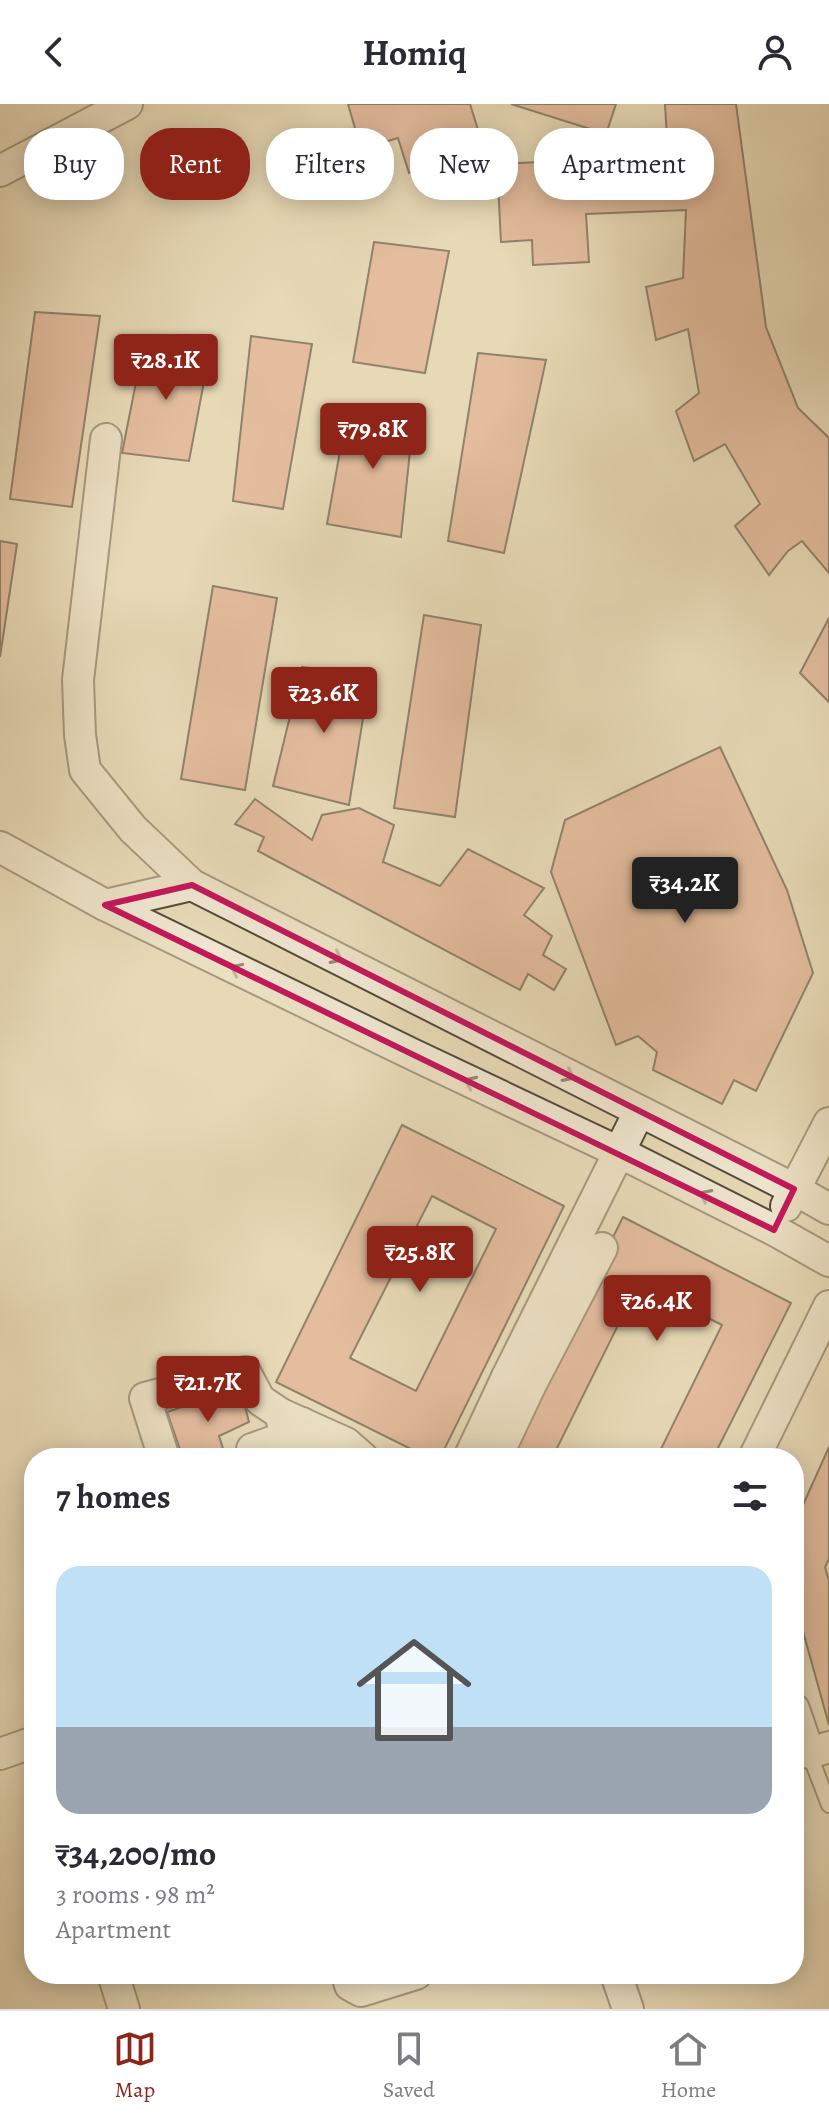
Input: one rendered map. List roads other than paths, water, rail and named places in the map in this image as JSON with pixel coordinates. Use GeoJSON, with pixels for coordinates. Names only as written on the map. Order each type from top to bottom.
{"type":"FeatureCollection","features":[{"type":"Feature","properties":{"kind":"street"},"geometry":{"type":"LineString","coordinates":[[0,171],[127,104]]}},
{"type":"Feature","properties":{"kind":"street"},"geometry":{"type":"LineString","coordinates":[[106,439],[78,680],[80,735],[85,770],[133,829],[192,885],[829,1209]]}},
{"type":"Feature","properties":{"kind":"street"},"geometry":{"type":"LineString","coordinates":[[0,847],[105,905],[827,1253]]}},
{"type":"Feature","properties":{"kind":"street"},"geometry":{"type":"LineString","coordinates":[[105,905],[192,885]]}},
{"type":"Feature","properties":{"kind":"street"},"geometry":{"type":"LineString","coordinates":[[414,1055],[434,1007]]}},
{"type":"Feature","properties":{"kind":"street"},"geometry":{"type":"LineString","coordinates":[[499,1448],[519,1382],[639,1112]]}},
{"type":"Feature","properties":{"kind":"street"},"geometry":{"type":"LineString","coordinates":[[774,1230],[829,1123]]}},
{"type":"Feature","properties":{"kind":"street"},"geometry":{"type":"LineString","coordinates":[[476,1448],[602,1248]]}},
{"type":"Feature","properties":{"kind":"street"},"geometry":{"type":"LineString","coordinates":[[759,1448],[829,1306]]}},
{"type":"Feature","properties":{"kind":"street"},"geometry":{"type":"LineString","coordinates":[[161,1448],[145,1398],[245,1372],[260,1400],[352,1448]]}},
{"type":"Feature","properties":{"kind":"street"},"geometry":{"type":"LineString","coordinates":[[255,1448],[283,1438],[292,1418]]}},
{"type":"Feature","properties":{"kind":"street"},"geometry":{"type":"LineString","coordinates":[[292,1418],[306,1448]]}},
{"type":"Feature","properties":{"kind":"street"},"geometry":{"type":"LineString","coordinates":[[804,1725],[819,1750]]}},
{"type":"Feature","properties":{"kind":"street"},"geometry":{"type":"LineString","coordinates":[[0,1754],[24,1746]]}},
{"type":"Feature","properties":{"kind":"street"},"geometry":{"type":"LineString","coordinates":[[116,1984],[124,2009]]}},
{"type":"Feature","properties":{"kind":"street"},"geometry":{"type":"LineString","coordinates":[[350,1984],[361,1991],[384,1984]]}},
{"type":"Feature","properties":{"kind":"street"},"geometry":{"type":"LineString","coordinates":[[619,1984],[628,2009]]}},
{"type":"Feature","properties":{"kind":"lane"},"geometry":{"type":"LineString","coordinates":[[819,1750],[829,1805]]}}]}
